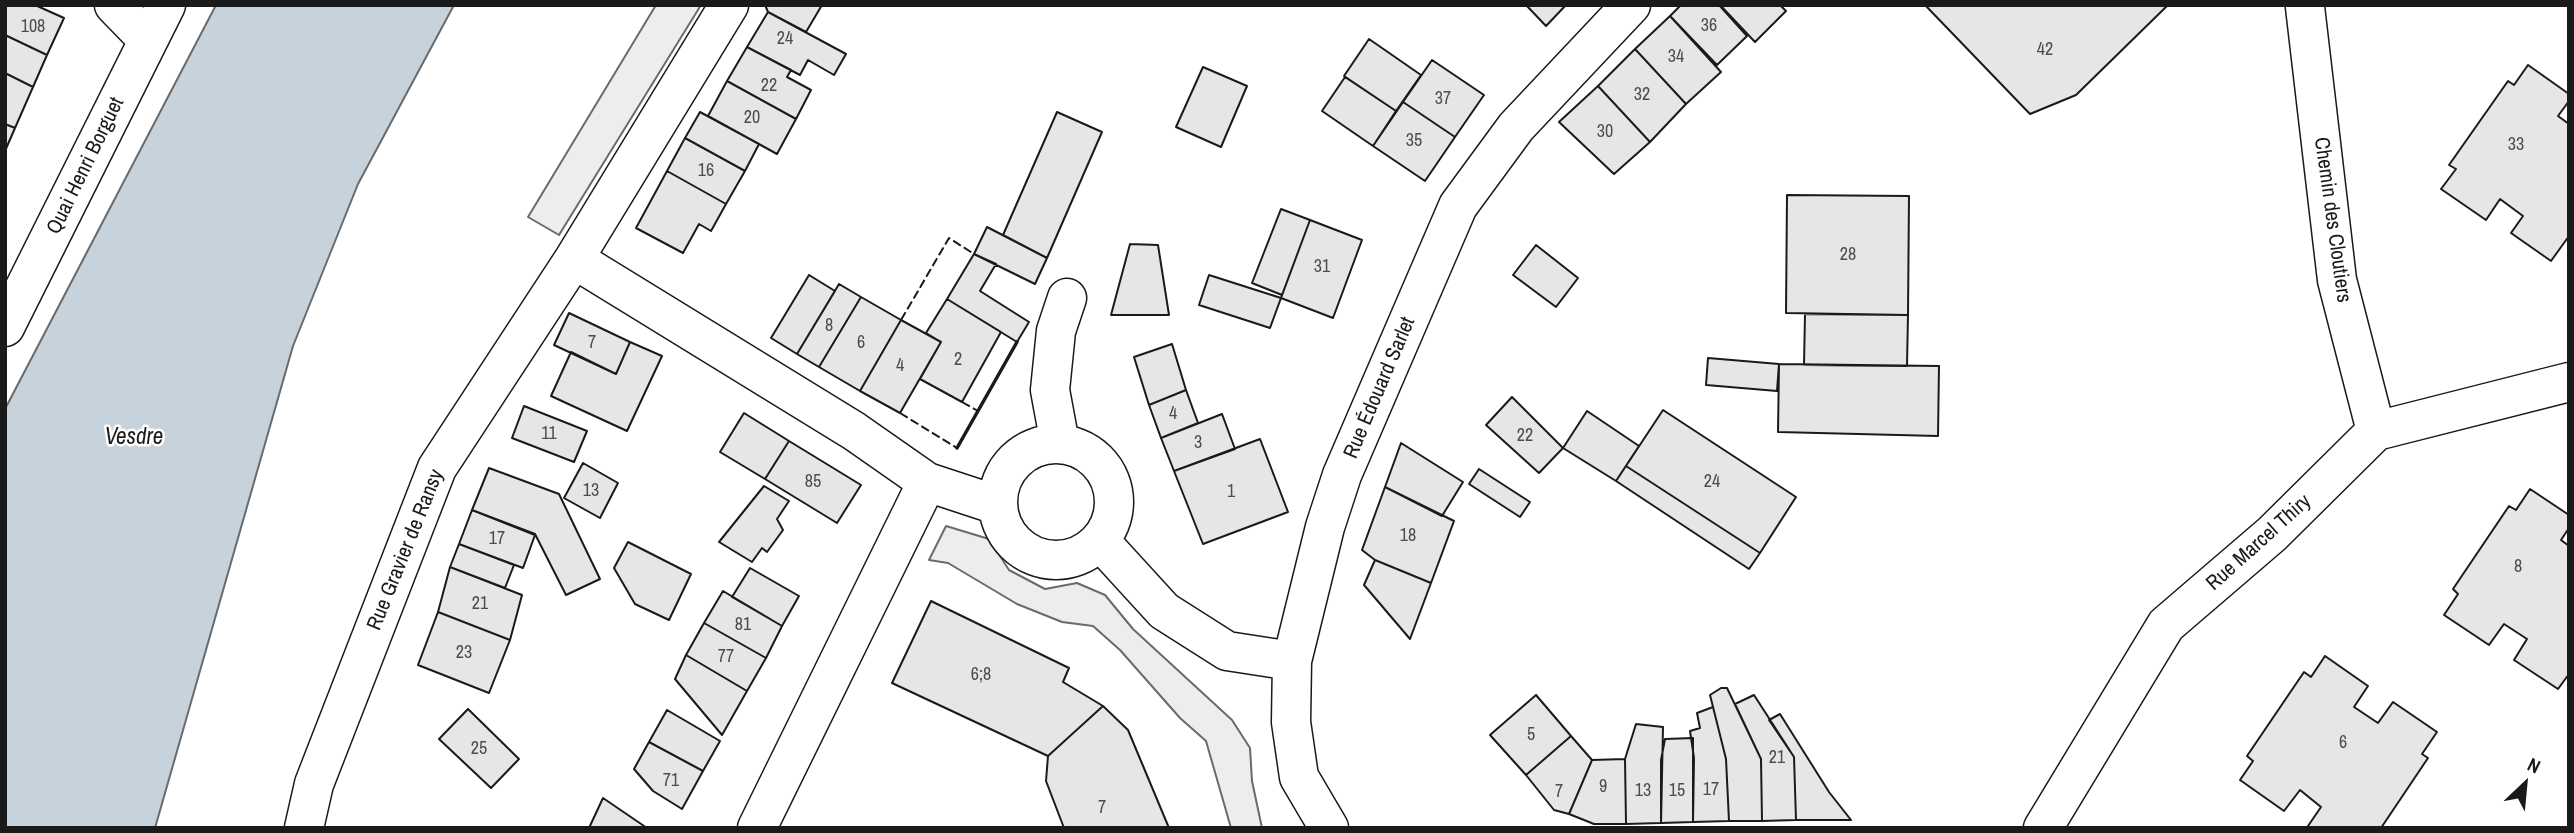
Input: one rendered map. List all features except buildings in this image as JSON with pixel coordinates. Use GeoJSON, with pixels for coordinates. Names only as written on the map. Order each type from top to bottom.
{"type":"FeatureCollection","features":[{"type":"Feature","properties":{"kind":"street"},"geometry":{"type":"LineString","coordinates":[[114,5],[148,40]]}},
{"type":"Feature","properties":{"kind":"street","name":"Quai Henri Borguet"},"geometry":{"type":"LineString","coordinates":[[5,327],[166,5]]}},
{"type":"Feature","properties":{"kind":"street","name":"Rue Gravier de Ransy"},"geometry":{"type":"LineString","coordinates":[[304,828],[314,784],[437,468],[574,259],[729,5]]}},
{"type":"Feature","properties":{"kind":"street","name":"Rue Édouard Sarlet"},"geometry":{"type":"LineString","coordinates":[[1329,828],[1299,777],[1291,722],[1292,661],[1325,527],[1342,475],[1458,206],[1516,127],[1631,5]]}},
{"type":"Feature","properties":{"kind":"street","name":"Chemin des Cloutiers"},"geometry":{"type":"LineString","coordinates":[[2305,7],[2337,280],[2376,431]]}},
{"type":"Feature","properties":{"kind":"street"},"geometry":{"type":"LineString","coordinates":[[574,259],[854,431],[927,482],[998,505]]}},
{"type":"Feature","properties":{"kind":"street"},"geometry":{"type":"LineString","coordinates":[[1060,444],[1050,390],[1056,331],[1067,298]]}},
{"type":"Feature","properties":{"kind":"street"},"geometry":{"type":"LineString","coordinates":[[2376,431],[2569,382]]}},
{"type":"Feature","properties":{"kind":"street","name":"Rue Marcel Thiry"},"geometry":{"type":"LineString","coordinates":[[2043,828],[2166,625],[2272,534],[2376,431]]}},
{"type":"Feature","properties":{"kind":"street"},"geometry":{"type":"LineString","coordinates":[[1060,444],[1079,449],[1095,458],[1107,473],[1113,490],[1114,508],[1110,527],[1100,541],[1084,553],[1066,560],[1046,560],[1027,553],[1012,541],[1002,524],[998,505],[1000,486],[1009,468],[1023,455],[1041,446],[1060,444]]}},
{"type":"Feature","properties":{"kind":"street"},"geometry":{"type":"LineString","coordinates":[[757,828],[927,482]]}},
{"type":"Feature","properties":{"kind":"street"},"geometry":{"type":"LineString","coordinates":[[1100,541],[1164,611],[1227,651],[1292,661]]}},
{"type":"Feature","properties":{"kind":"shaded area"},"geometry":{"type":"Polygon","coordinates":[[[656,5],[701,5],[559,235],[528,217],[656,5]]]}},
{"type":"Feature","properties":{"kind":"shaded area"},"geometry":{"type":"Polygon","coordinates":[[[946,526],[989,539],[1009,570],[1045,589],[1077,583],[1105,595],[1133,629],[1232,720],[1250,748],[1252,781],[1262,828],[1231,828],[1206,741],[1180,718],[1120,650],[1093,626],[1062,622],[1017,604],[948,563],[929,560],[946,526]]]}},
{"type":"Feature","properties":{"kind":"water","name":"Vesdre"},"geometry":{"type":"Polygon","coordinates":[[[216,5],[454,5],[358,184],[293,346],[155,828],[5,828],[5,409],[216,5]]]}},
{"type":"Feature","properties":{"kind":"fence"},"geometry":{"type":"LineString","coordinates":[[901,320],[949,238],[974,254]]}},
{"type":"Feature","properties":{"kind":"fence"},"geometry":{"type":"LineString","coordinates":[[962,402],[978,411]]}},
{"type":"Feature","properties":{"kind":"fence"},"geometry":{"type":"LineString","coordinates":[[900,413],[957,448]]}},
{"type":"Feature","properties":{"kind":"wall"},"geometry":{"type":"LineString","coordinates":[[957,448],[1017,342]]}}]}
